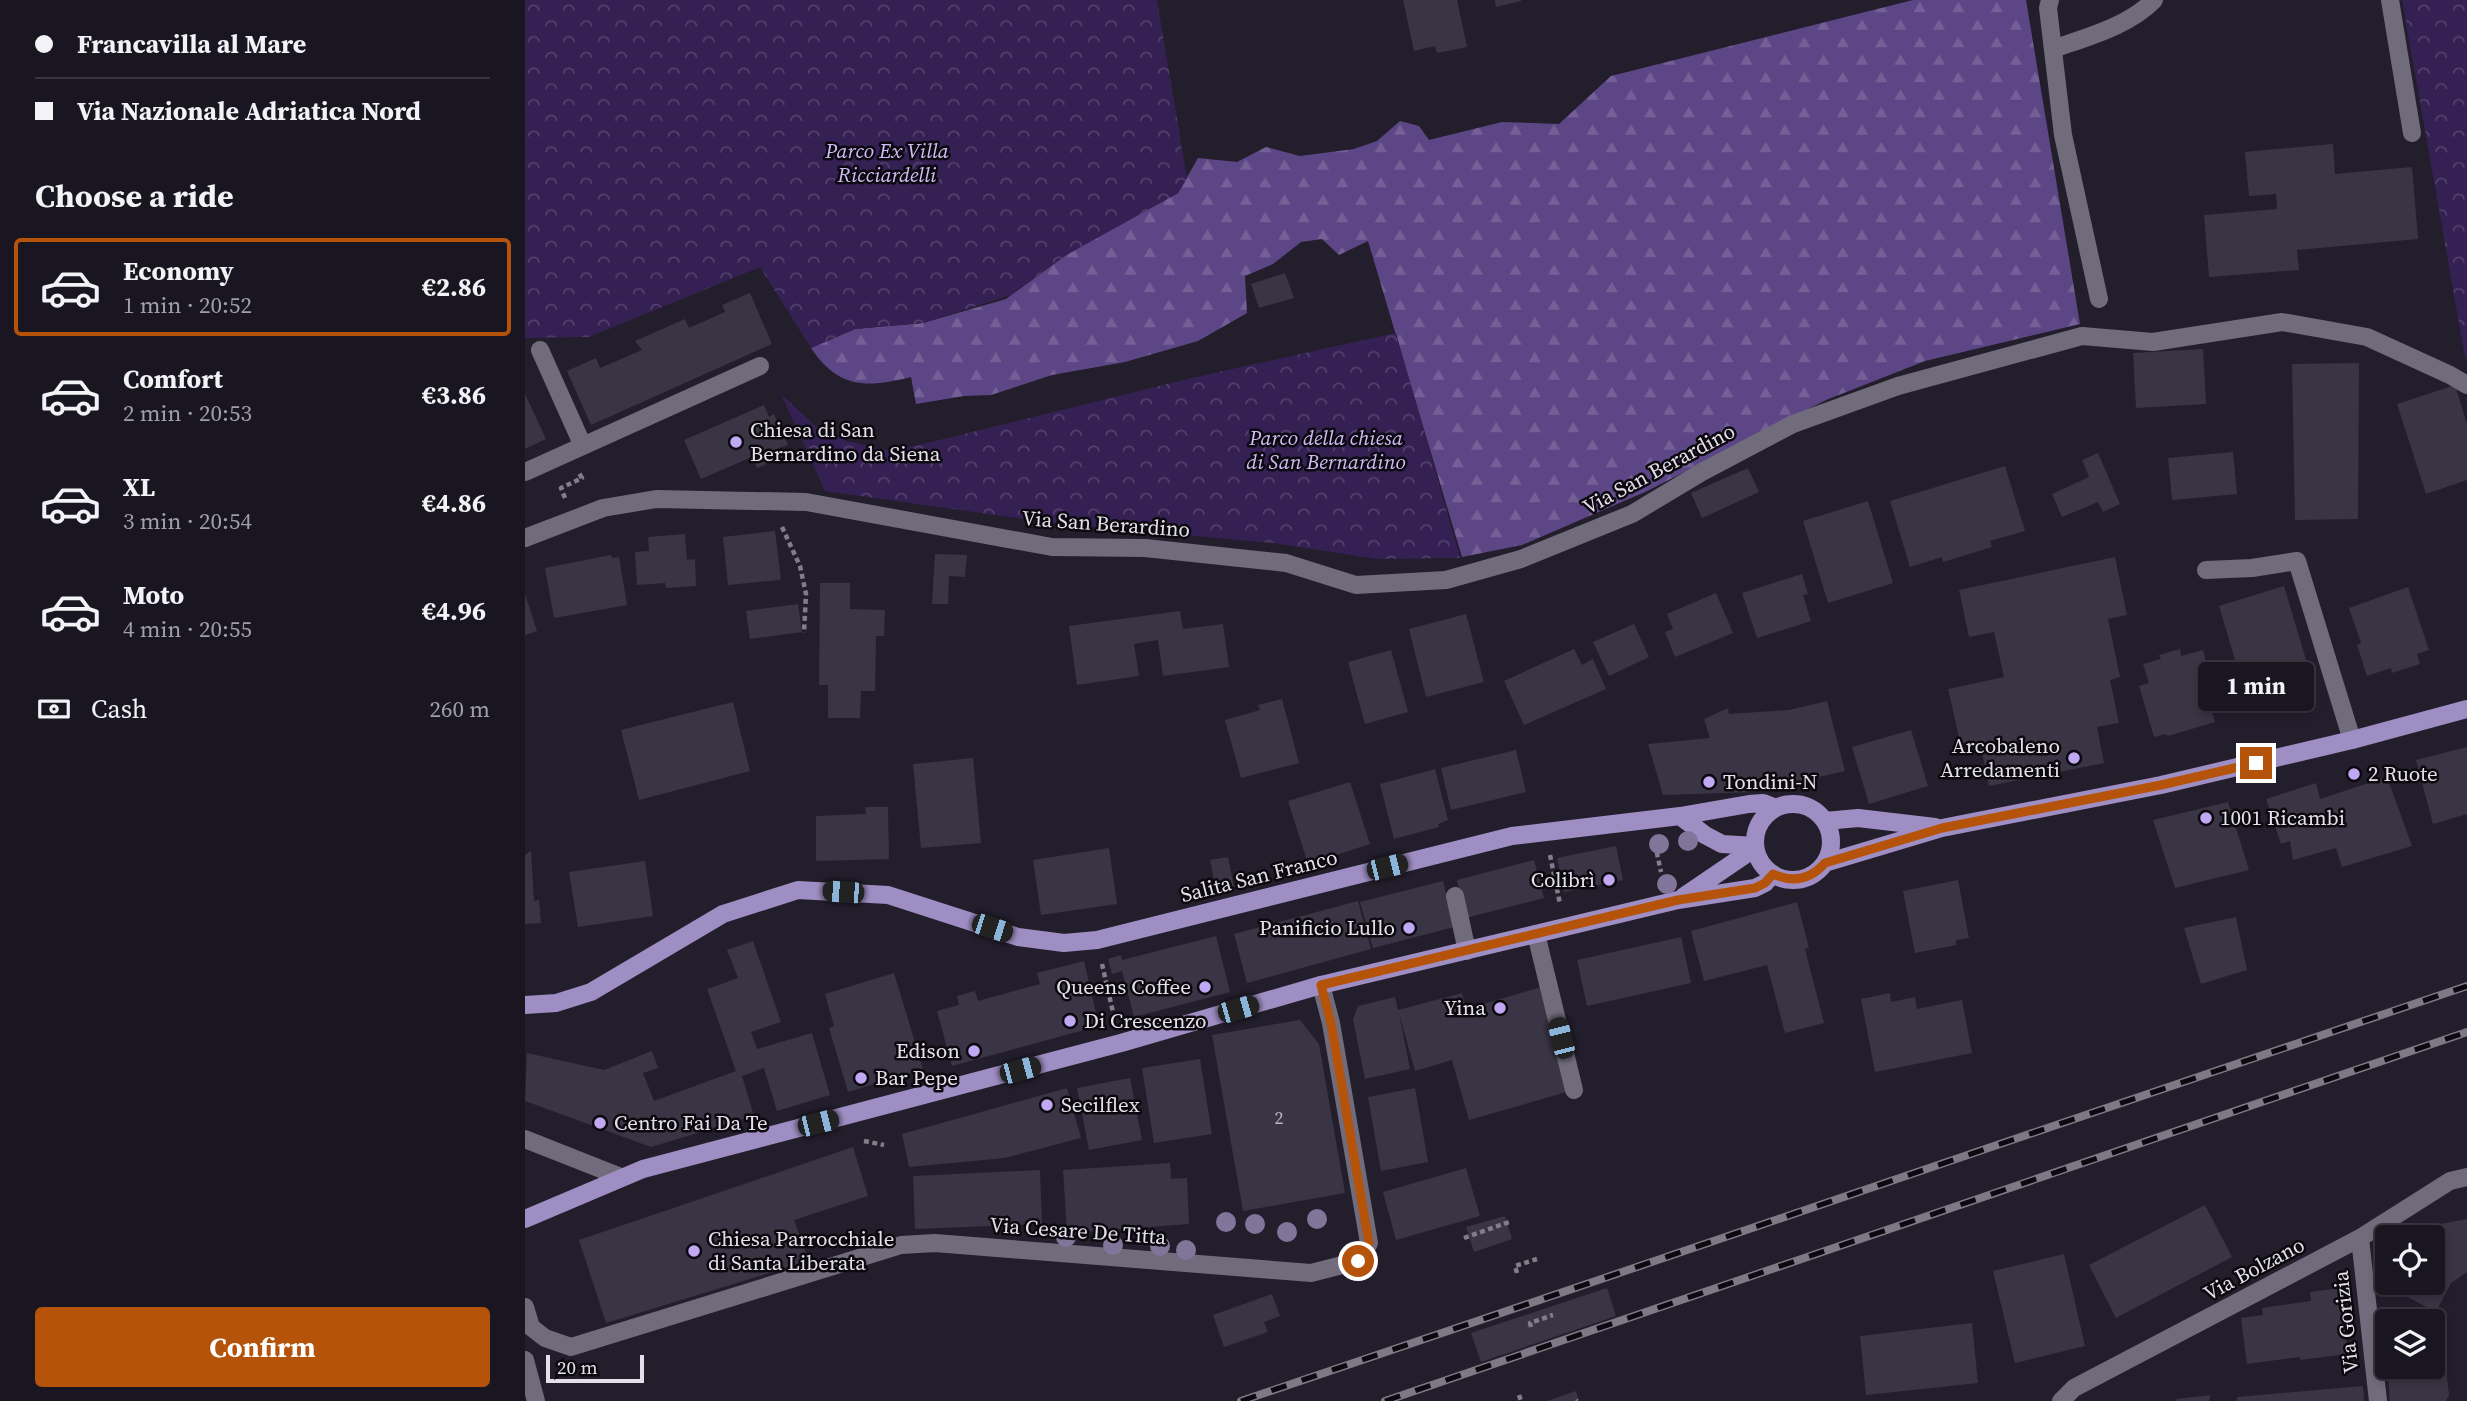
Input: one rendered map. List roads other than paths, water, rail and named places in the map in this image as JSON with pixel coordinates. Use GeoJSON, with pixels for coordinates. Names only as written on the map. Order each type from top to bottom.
{"type":"FeatureCollection","features":[{"type":"Feature","properties":{"kind":"main road"},"geometry":{"type":"LineString","coordinates":[[1825,863],[1942,828],[2161,785],[2352,740],[2467,709]]}},
{"type":"Feature","properties":{"kind":"main road","name":"Salita San Franco"},"geometry":{"type":"LineString","coordinates":[[525,1005],[556,1003],[591,992],[723,914],[798,890],[888,895],[1018,937],[1064,943],[1097,940],[1512,836],[1680,816],[1749,804],[1763,803],[1776,807]]}},
{"type":"Feature","properties":{"kind":"main road"},"geometry":{"type":"LineString","coordinates":[[1798,804],[1818,812],[1825,821],[1832,842],[1825,863],[1817,872],[1795,880],[1783,879],[1764,867],[1755,847],[1755,835],[1766,814],[1776,807],[1798,804]]}},
{"type":"Feature","properties":{"kind":"main road"},"geometry":{"type":"LineString","coordinates":[[1680,816],[1722,844],[1755,847]]}},
{"type":"Feature","properties":{"kind":"main road"},"geometry":{"type":"LineString","coordinates":[[1825,821],[1858,818],[1942,828]]}},
{"type":"Feature","properties":{"kind":"main road"},"geometry":{"type":"LineString","coordinates":[[1678,900],[1755,847]]}},
{"type":"Feature","properties":{"kind":"main road"},"geometry":{"type":"LineString","coordinates":[[525,1219],[643,1169],[1122,1044],[1321,985],[1678,900],[1755,888],[1765,883],[1773,874]]}},
{"type":"Feature","properties":{"kind":"street"},"geometry":{"type":"LineString","coordinates":[[2050,0],[2063,135],[2099,299]]}},
{"type":"Feature","properties":{"kind":"street"},"geometry":{"type":"LineString","coordinates":[[2053,50],[2102,32],[2144,10],[2154,0]]}},
{"type":"Feature","properties":{"kind":"street"},"geometry":{"type":"LineString","coordinates":[[2390,0],[2412,134]]}},
{"type":"Feature","properties":{"kind":"street","name":"Via San Berardino"},"geometry":{"type":"LineString","coordinates":[[525,538],[603,508],[656,499],[806,502],[1052,547],[1145,548],[1286,564],[1356,585],[1446,580],[1521,559],[1632,514],[1702,472],[1793,424],[1898,386],[2082,337],[2153,342],[2282,322],[2367,337],[2467,385]]}},
{"type":"Feature","properties":{"kind":"street"},"geometry":{"type":"LineString","coordinates":[[540,350],[583,446]]}},
{"type":"Feature","properties":{"kind":"street"},"geometry":{"type":"LineString","coordinates":[[525,472],[760,366]]}},
{"type":"Feature","properties":{"kind":"street"},"geometry":{"type":"LineString","coordinates":[[2207,570],[2252,568],[2297,561],[2352,740]]}},
{"type":"Feature","properties":{"kind":"street"},"geometry":{"type":"LineString","coordinates":[[1455,896],[1467,951]]}},
{"type":"Feature","properties":{"kind":"street"},"geometry":{"type":"LineString","coordinates":[[1535,934],[1574,1090]]}},
{"type":"Feature","properties":{"kind":"street","name":"Via Cesare De Titta"},"geometry":{"type":"LineString","coordinates":[[528,1328],[545,1338],[571,1347],[581,1345],[901,1245],[935,1243],[1311,1273],[1358,1261],[1369,1243],[1331,1023],[1321,985]]}},
{"type":"Feature","properties":{"kind":"street"},"geometry":{"type":"LineString","coordinates":[[525,1139],[621,1177]]}},
{"type":"Feature","properties":{"kind":"street","name":"Via Bolzano"},"geometry":{"type":"LineString","coordinates":[[2061,1401],[2074,1388],[2360,1238],[2450,1181],[2467,1177]]}},
{"type":"Feature","properties":{"kind":"street","name":"Via Gorizia"},"geometry":{"type":"LineString","coordinates":[[2360,1238],[2378,1401]]}},
{"type":"Feature","properties":{"kind":"street"},"geometry":{"type":"LineString","coordinates":[[525,1307],[528,1328]]}},
{"type":"Feature","properties":{"kind":"street"},"geometry":{"type":"LineString","coordinates":[[525,1360],[536,1401]]}},
{"type":"Feature","properties":{"kind":"railway"},"geometry":{"type":"LineString","coordinates":[[1241,1401],[2467,986]]}},
{"type":"Feature","properties":{"kind":"railway"},"geometry":{"type":"LineString","coordinates":[[1385,1401],[2467,1032]]}},
{"type":"Feature","properties":{"kind":"place","name":"Chiesa di San Bernardino da Siena"},"geometry":{"type":"Point","coordinates":[736,442]}},
{"type":"Feature","properties":{"kind":"place","name":"Arcobaleno Arredamenti"},"geometry":{"type":"Point","coordinates":[2074,758]}},
{"type":"Feature","properties":{"kind":"place","name":"2 Ruote"},"geometry":{"type":"Point","coordinates":[2354,774]}},
{"type":"Feature","properties":{"kind":"place","name":"Tondini-N"},"geometry":{"type":"Point","coordinates":[1709,782]}},
{"type":"Feature","properties":{"kind":"place","name":"1001 Ricambi"},"geometry":{"type":"Point","coordinates":[2206,818]}},
{"type":"Feature","properties":{"kind":"place","name":"Colibrì"},"geometry":{"type":"Point","coordinates":[1609,880]}},
{"type":"Feature","properties":{"kind":"place","name":"Panificio Lullo"},"geometry":{"type":"Point","coordinates":[1409,928]}},
{"type":"Feature","properties":{"kind":"place","name":"Queens Coffee"},"geometry":{"type":"Point","coordinates":[1205,987]}},
{"type":"Feature","properties":{"kind":"place","name":"Yina"},"geometry":{"type":"Point","coordinates":[1500,1008]}},
{"type":"Feature","properties":{"kind":"place","name":"Di Crescenzo"},"geometry":{"type":"Point","coordinates":[1070,1021]}},
{"type":"Feature","properties":{"kind":"place","name":"Edison"},"geometry":{"type":"Point","coordinates":[974,1051]}},
{"type":"Feature","properties":{"kind":"place","name":"Bar Pepe"},"geometry":{"type":"Point","coordinates":[861,1078]}},
{"type":"Feature","properties":{"kind":"place","name":"Secilflex"},"geometry":{"type":"Point","coordinates":[1047,1105]}},
{"type":"Feature","properties":{"kind":"place","name":"Centro Fai Da Te"},"geometry":{"type":"Point","coordinates":[600,1123]}},
{"type":"Feature","properties":{"kind":"place","name":"Chiesa Parrocchiale di Santa Liberata"},"geometry":{"type":"Point","coordinates":[694,1251]}},
{"type":"Feature","properties":{"kind":"park label","name":"Parco Ex Villa Ricciardelli"},"geometry":{"type":"Point","coordinates":[887,163]}},
{"type":"Feature","properties":{"kind":"park label","name":"Parco della chiesa di San Bernardino"},"geometry":{"type":"Point","coordinates":[1326,450]}}]}
